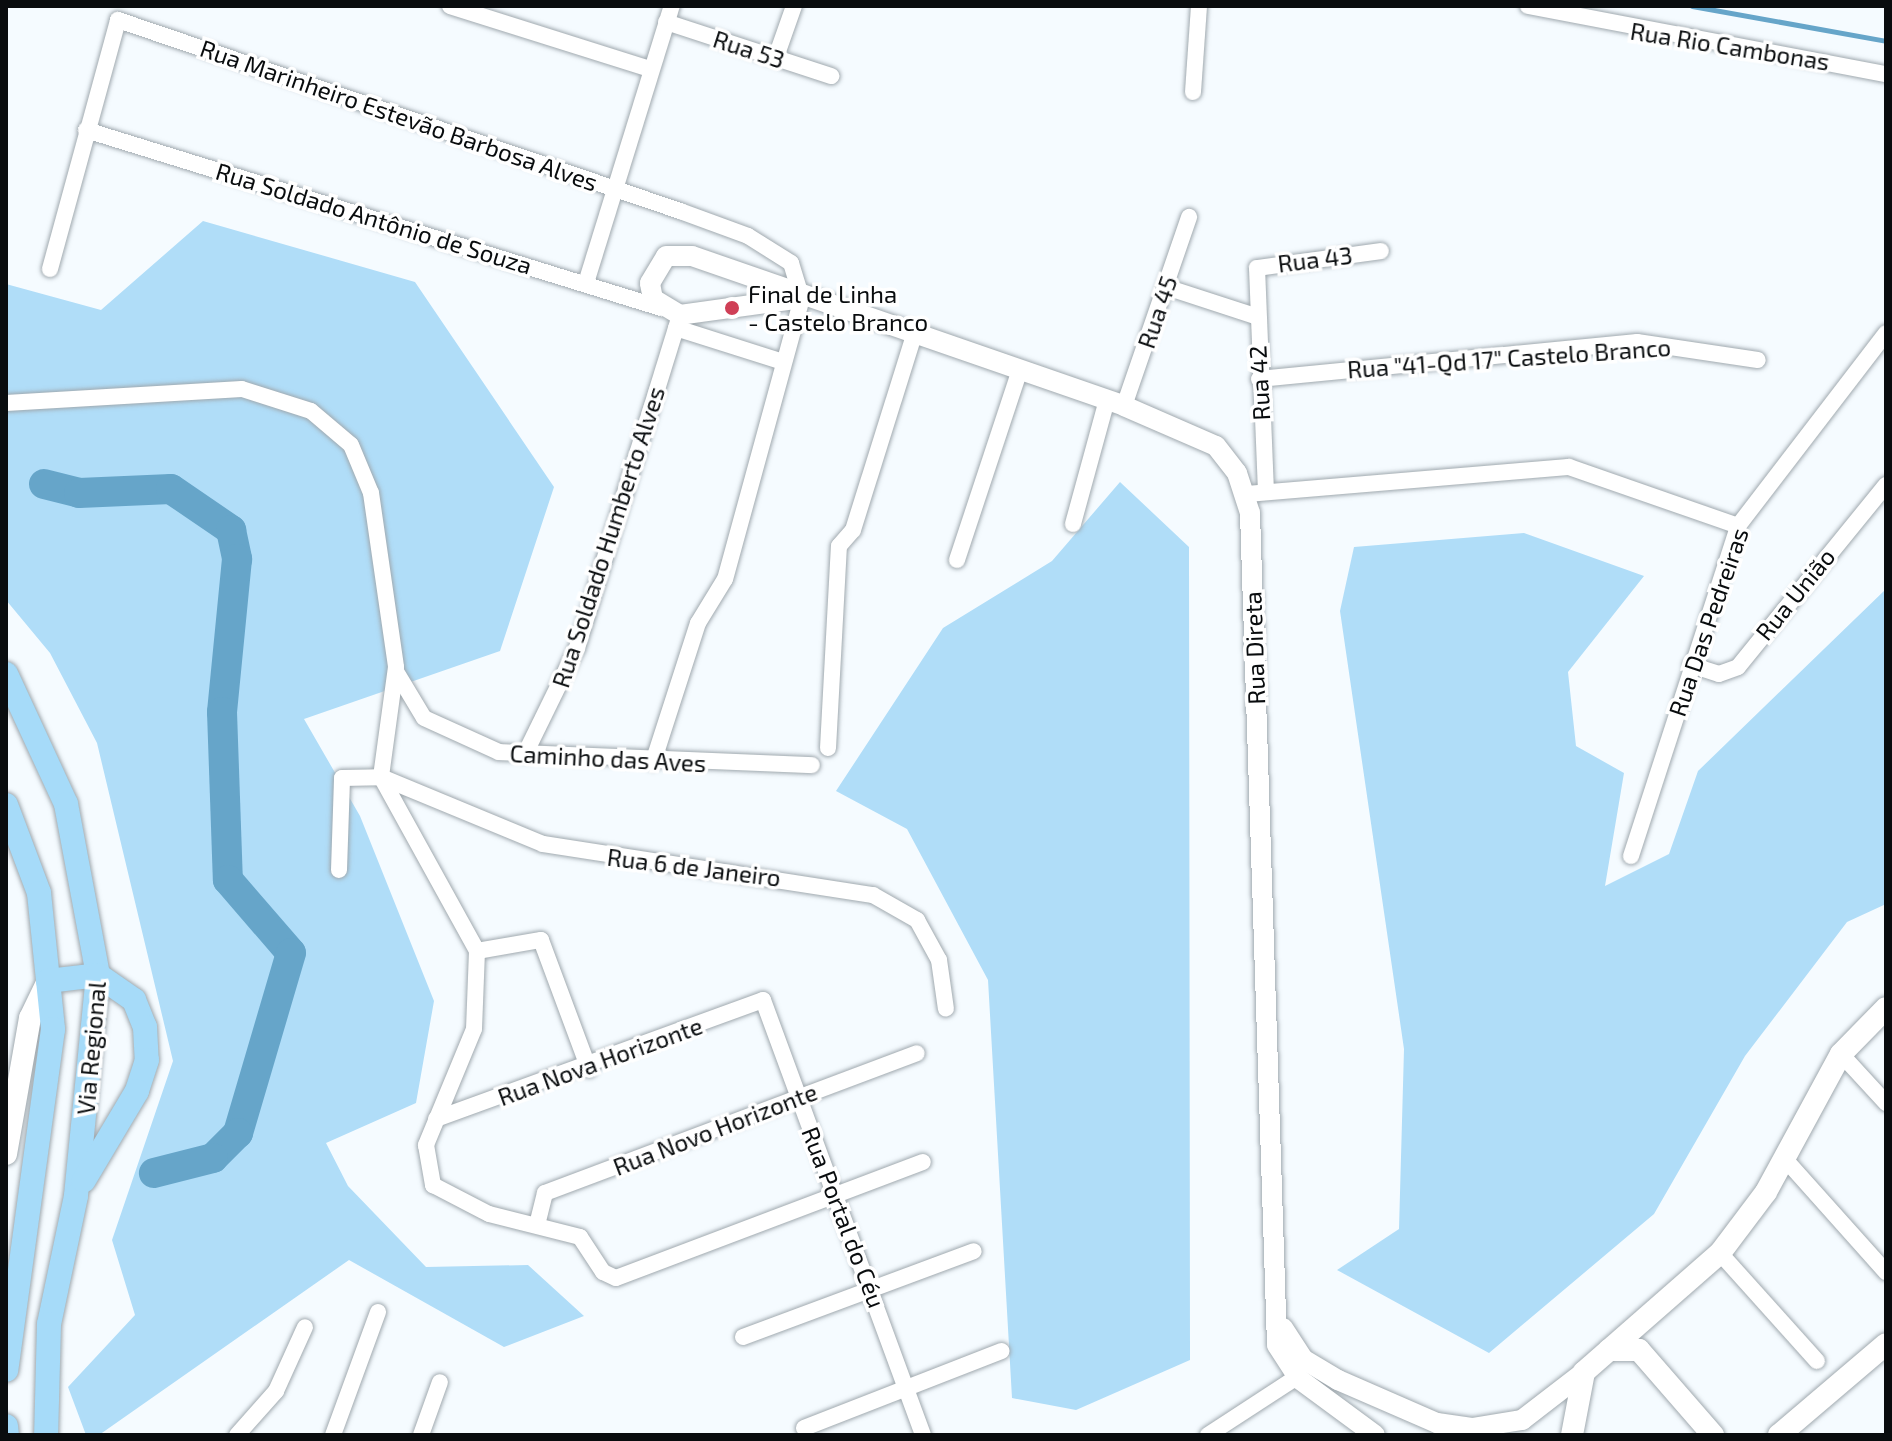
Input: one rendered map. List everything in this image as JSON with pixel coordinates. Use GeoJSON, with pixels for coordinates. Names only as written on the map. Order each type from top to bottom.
{"type":"FeatureCollection","features":[{"type":"Feature","properties":{"kind":"main road","name":"Via Regional"},"geometry":{"type":"LineString","coordinates":[[6,674],[66,804],[98,975],[76,1196],[49,1324],[46,1435]]}},
{"type":"Feature","properties":{"kind":"main road","name":"Via Regional"},"geometry":{"type":"LineString","coordinates":[[6,805],[39,893],[53,1029],[6,1370]]}},
{"type":"Feature","properties":{"kind":"main road"},"geometry":{"type":"LineString","coordinates":[[6,1154],[30,1018],[48,981],[98,975],[134,1000],[147,1060],[137,1091],[108,1130],[76,1196]]}},
{"type":"Feature","properties":{"kind":"main road"},"geometry":{"type":"LineString","coordinates":[[1572,1435],[1584,1372],[1720,1253],[1784,1158],[1841,1054],[1886,1008]]}},
{"type":"Feature","properties":{"kind":"main road"},"geometry":{"type":"LineString","coordinates":[[1779,1435],[1886,1344]]}},
{"type":"Feature","properties":{"kind":"main road"},"geometry":{"type":"LineString","coordinates":[[1609,1350],[1639,1350],[1713,1435]]}},
{"type":"Feature","properties":{"kind":"main road"},"geometry":{"type":"LineString","coordinates":[[6,1426],[7,1435]]}},
{"type":"Feature","properties":{"kind":"street"},"geometry":{"type":"LineString","coordinates":[[450,6],[650,69]]}},
{"type":"Feature","properties":{"kind":"street"},"geometry":{"type":"LineString","coordinates":[[776,57],[794,6]]}},
{"type":"Feature","properties":{"kind":"street"},"geometry":{"type":"LineString","coordinates":[[1193,92],[1199,6]]}},
{"type":"Feature","properties":{"kind":"street","name":"Rua Rio Cambonas"},"geometry":{"type":"LineString","coordinates":[[1528,6],[1886,74]]}},
{"type":"Feature","properties":{"kind":"street"},"geometry":{"type":"LineString","coordinates":[[586,283],[669,14]]}},
{"type":"Feature","properties":{"kind":"street","name":"Rua 53"},"geometry":{"type":"LineString","coordinates":[[669,14],[831,76]]}},
{"type":"Feature","properties":{"kind":"street","name":"Rua Marinheiro Estevão Barbosa Alves"},"geometry":{"type":"LineString","coordinates":[[86,130],[118,20],[680,211],[768,246],[797,272],[802,298]]}},
{"type":"Feature","properties":{"kind":"street"},"geometry":{"type":"LineString","coordinates":[[50,269],[86,130]]}},
{"type":"Feature","properties":{"kind":"street","name":"Rua Soldado Antônio de Souza"},"geometry":{"type":"LineString","coordinates":[[86,130],[586,283],[783,362]]}},
{"type":"Feature","properties":{"kind":"street","name":"Rua 45"},"geometry":{"type":"LineString","coordinates":[[1073,524],[1116,403],[1166,287],[1189,217]]}},
{"type":"Feature","properties":{"kind":"street","name":"Rua 43"},"geometry":{"type":"LineString","coordinates":[[1255,275],[1259,266],[1381,251]]}},
{"type":"Feature","properties":{"kind":"street","name":"Rua Direta"},"geometry":{"type":"LineString","coordinates":[[802,298],[672,317],[649,292],[653,273],[666,256],[678,254],[1116,403],[1216,446],[1256,493],[1277,1345],[1297,1377],[1369,1433]]}},
{"type":"Feature","properties":{"kind":"street","name":"Rua 42"},"geometry":{"type":"LineString","coordinates":[[1255,275],[1259,379],[1256,493]]}},
{"type":"Feature","properties":{"kind":"street"},"geometry":{"type":"LineString","coordinates":[[1166,287],[1255,316]]}},
{"type":"Feature","properties":{"kind":"street"},"geometry":{"type":"LineString","coordinates":[[653,762],[698,623],[722,587],[802,298]]}},
{"type":"Feature","properties":{"kind":"street","name":"Rua Soldado Humberto Alves"},"geometry":{"type":"LineString","coordinates":[[525,754],[577,648],[672,317]]}},
{"type":"Feature","properties":{"kind":"street","name":"Rua Das Pedreiras"},"geometry":{"type":"LineString","coordinates":[[1631,856],[1738,526],[1886,333]]}},
{"type":"Feature","properties":{"kind":"street"},"geometry":{"type":"LineString","coordinates":[[828,748],[839,546],[853,530],[914,335]]}},
{"type":"Feature","properties":{"kind":"street","name":"Rua \"41-Qd 17\" Castelo Branco"},"geometry":{"type":"LineString","coordinates":[[1259,379],[1651,342],[1758,360]]}},
{"type":"Feature","properties":{"kind":"street"},"geometry":{"type":"LineString","coordinates":[[957,560],[1020,370]]}},
{"type":"Feature","properties":{"kind":"street"},"geometry":{"type":"LineString","coordinates":[[6,403],[242,389],[335,425],[358,456],[371,493],[396,667],[381,777],[438,875],[477,951],[474,1029],[423,1158],[433,1185],[489,1214],[580,1237],[609,1276],[627,1275],[835,1193],[923,1162]]}},
{"type":"Feature","properties":{"kind":"street"},"geometry":{"type":"LineString","coordinates":[[1256,493],[1569,467],[1738,526]]}},
{"type":"Feature","properties":{"kind":"street","name":"Rua União"},"geometry":{"type":"LineString","coordinates":[[1691,665],[1719,674],[1738,667],[1886,485]]}},
{"type":"Feature","properties":{"kind":"street","name":"Caminho das Aves"},"geometry":{"type":"LineString","coordinates":[[396,667],[403,692],[424,718],[478,746],[525,754],[653,762],[812,765]]}},
{"type":"Feature","properties":{"kind":"street"},"geometry":{"type":"LineString","coordinates":[[339,870],[342,778],[381,777]]}},
{"type":"Feature","properties":{"kind":"street","name":"Rua 6 de Janeiro"},"geometry":{"type":"LineString","coordinates":[[381,777],[543,844],[873,895],[917,920],[939,960],[946,1009]]}},
{"type":"Feature","properties":{"kind":"street"},"geometry":{"type":"LineString","coordinates":[[477,951],[536,938],[589,1069]]}},
{"type":"Feature","properties":{"kind":"street","name":"Rua Nova Horizonte"},"geometry":{"type":"LineString","coordinates":[[436,1119],[589,1069],[763,1000]]}},
{"type":"Feature","properties":{"kind":"street","name":"Rua Portal do Céu"},"geometry":{"type":"LineString","coordinates":[[763,1000],[923,1435]]}},
{"type":"Feature","properties":{"kind":"street","name":"Rua Novo Horizonte"},"geometry":{"type":"LineString","coordinates":[[537,1225],[545,1193],[917,1053]]}},
{"type":"Feature","properties":{"kind":"street"},"geometry":{"type":"LineString","coordinates":[[1841,1054],[1886,1103]]}},
{"type":"Feature","properties":{"kind":"street"},"geometry":{"type":"LineString","coordinates":[[1784,1158],[1886,1272]]}},
{"type":"Feature","properties":{"kind":"street"},"geometry":{"type":"LineString","coordinates":[[743,1337],[873,1293],[974,1251]]}},
{"type":"Feature","properties":{"kind":"street"},"geometry":{"type":"LineString","coordinates":[[1720,1253],[1817,1361]]}},
{"type":"Feature","properties":{"kind":"street","name":"Rua Direta"},"geometry":{"type":"LineString","coordinates":[[1276,1301],[1291,1346],[1338,1380],[1437,1423],[1472,1428],[1522,1420],[1584,1372]]}},
{"type":"Feature","properties":{"kind":"street"},"geometry":{"type":"LineString","coordinates":[[333,1435],[378,1312]]}},
{"type":"Feature","properties":{"kind":"street"},"geometry":{"type":"LineString","coordinates":[[237,1435],[276,1391],[305,1327]]}},
{"type":"Feature","properties":{"kind":"street"},"geometry":{"type":"LineString","coordinates":[[804,1428],[1002,1351]]}},
{"type":"Feature","properties":{"kind":"street"},"geometry":{"type":"LineString","coordinates":[[1208,1435],[1297,1377]]}},
{"type":"Feature","properties":{"kind":"street"},"geometry":{"type":"LineString","coordinates":[[1320,1396],[1338,1380]]}},
{"type":"Feature","properties":{"kind":"street"},"geometry":{"type":"LineString","coordinates":[[421,1435],[440,1382]]}},
{"type":"Feature","properties":{"kind":"shaded area"},"geometry":{"type":"Polygon","coordinates":[[[203,221],[415,282],[554,487],[500,651],[304,719],[360,816],[434,1001],[416,1103],[326,1143],[348,1186],[426,1267],[528,1265],[584,1316],[504,1347],[349,1260],[99,1435],[86,1435],[68,1387],[135,1315],[112,1240],[173,1061],[97,743],[50,653],[6,600],[6,284],[101,310],[203,221]]]}},
{"type":"Feature","properties":{"kind":"shaded area"},"geometry":{"type":"Polygon","coordinates":[[[1120,482],[1189,547],[1190,1360],[1076,1410],[1012,1398],[988,980],[907,829],[836,791],[943,628],[1052,561],[1120,482]]]}},
{"type":"Feature","properties":{"kind":"shaded area"},"geometry":{"type":"Polygon","coordinates":[[[1524,533],[1644,576],[1568,672],[1576,746],[1624,773],[1605,886],[1669,854],[1698,771],[1886,589],[1886,904],[1847,922],[1745,1056],[1654,1214],[1489,1353],[1337,1270],[1399,1229],[1404,1049],[1340,611],[1354,547],[1524,533]]]}},
{"type":"Feature","properties":{"kind":"waterway"},"geometry":{"type":"LineString","coordinates":[[1692,6],[1886,41]]}},
{"type":"Feature","properties":{"kind":"waterway"},"geometry":{"type":"LineString","coordinates":[[44,484],[79,493],[171,489],[231,530],[237,559],[222,712],[228,880],[291,953],[238,1133],[213,1158],[154,1173]]}},
{"type":"Feature","properties":{"kind":"place","name":"Final de Linha - Castelo Branco"},"geometry":{"type":"Point","coordinates":[732,308]}}]}
